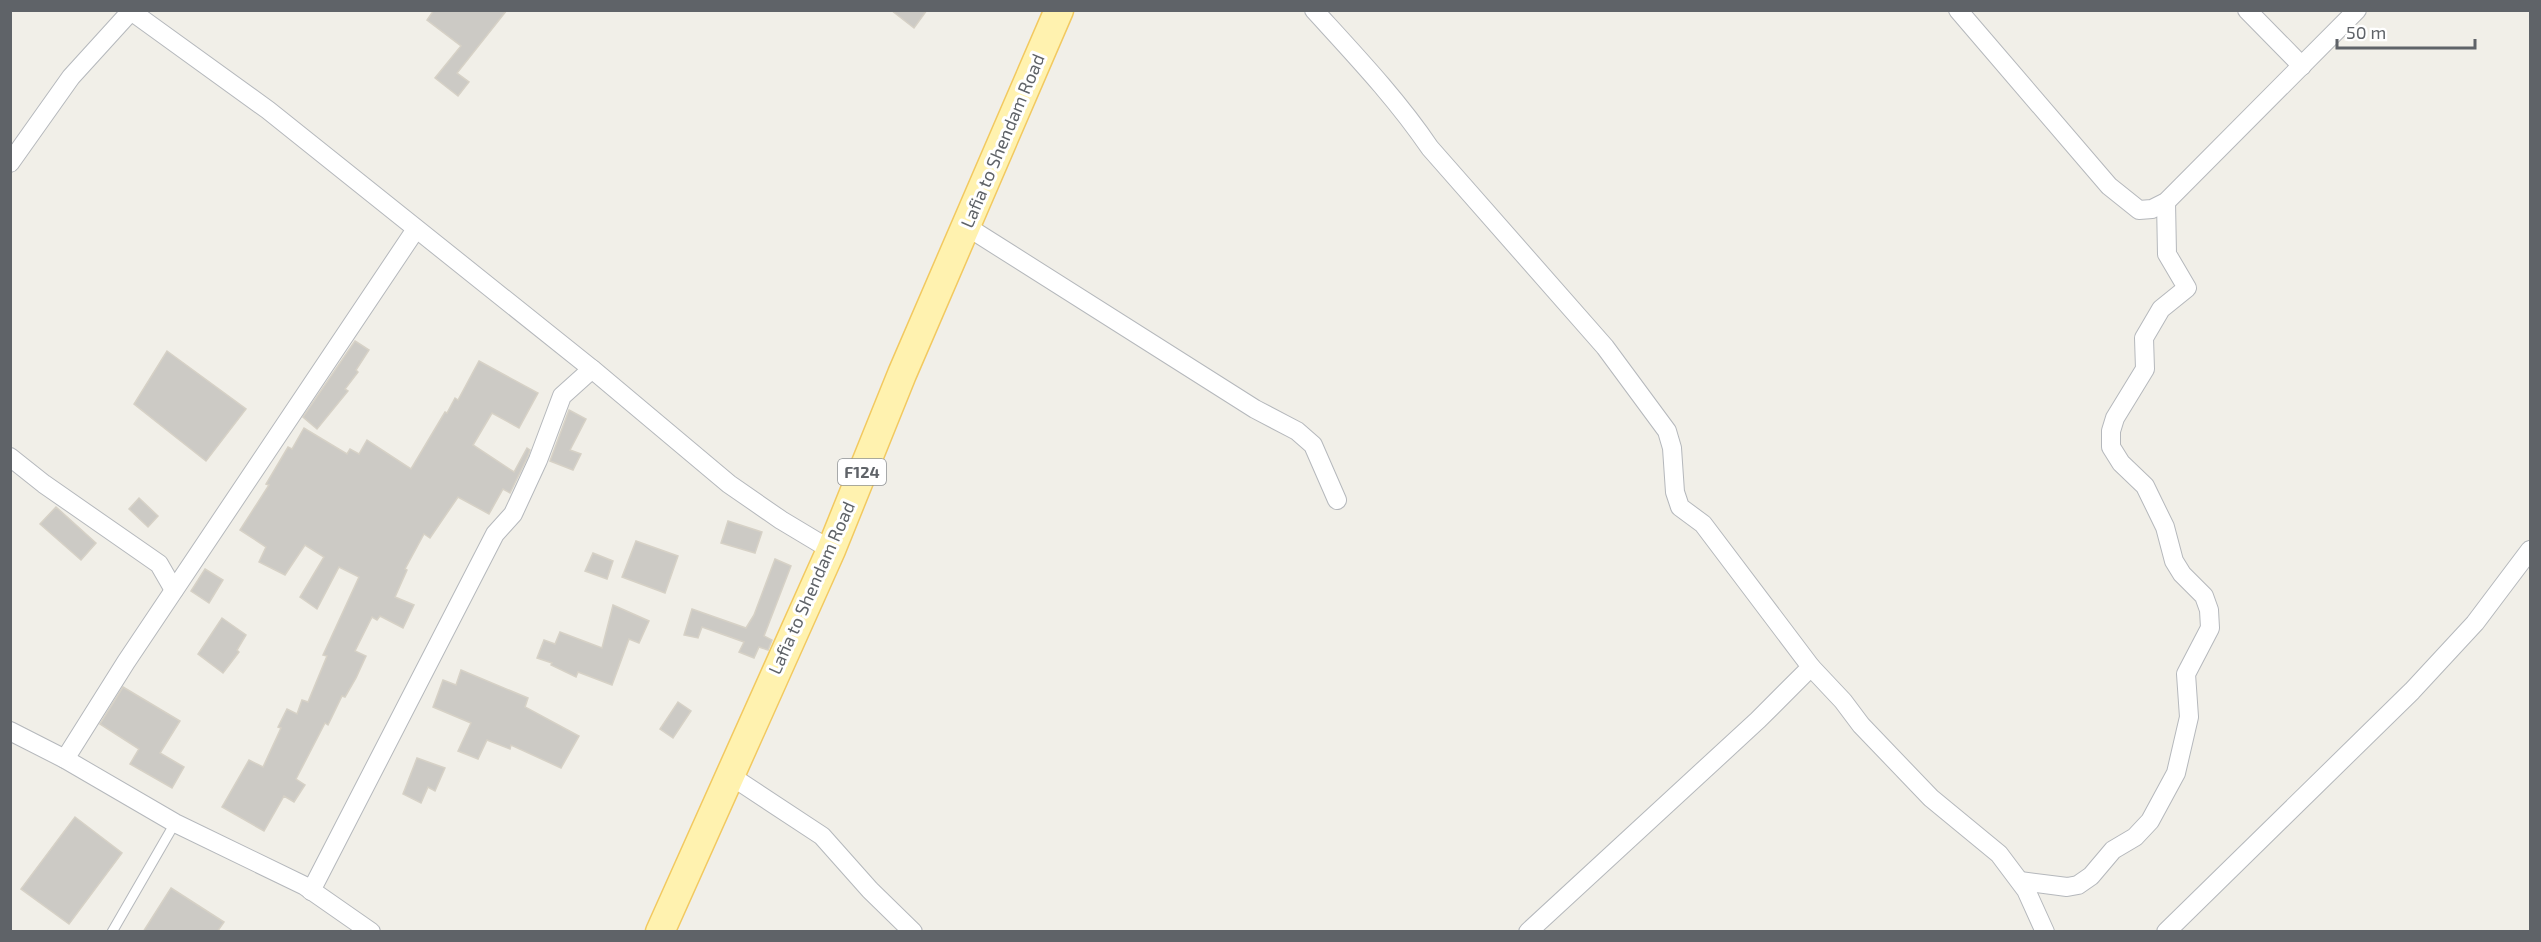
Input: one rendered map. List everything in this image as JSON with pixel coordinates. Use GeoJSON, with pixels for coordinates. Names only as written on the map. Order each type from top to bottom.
{"type":"FeatureCollection","features":[{"type":"Feature","properties":{"kind":"main road","name":"Lafia to Shendam Road"},"geometry":{"type":"LineString","coordinates":[[660,932],[728,774],[831,550],[1059,10]]}},
{"type":"Feature","properties":{"kind":"street"},"geometry":{"type":"LineString","coordinates":[[1314,10],[1405,113],[1430,148],[1605,347],[1667,431],[1672,448],[1675,492],[1680,507],[1703,524],[1811,667],[1843,700],[1860,725],[1931,798],[1999,854],[2020,881],[2045,932]]}},
{"type":"Feature","properties":{"kind":"street"},"geometry":{"type":"LineString","coordinates":[[1958,10],[2109,186],[2139,210],[2152,209],[2166,201],[2357,10]]}},
{"type":"Feature","properties":{"kind":"street"},"geometry":{"type":"LineString","coordinates":[[2247,10],[2302,66]]}},
{"type":"Feature","properties":{"kind":"street"},"geometry":{"type":"LineString","coordinates":[[10,163],[71,77],[131,11],[268,110],[592,369],[729,484],[781,520],[831,550]]}},
{"type":"Feature","properties":{"kind":"street"},"geometry":{"type":"LineString","coordinates":[[2020,881],[2060,886],[2078,885],[2091,876],[2113,850],[2135,837],[2150,821],[2176,773],[2189,717],[2186,674],[2210,628],[2209,610],[2204,596],[2182,574],[2174,561],[2156,505],[2145,486],[2121,463],[2112,447],[2111,431],[2115,418],[2145,369],[2144,338],[2162,309],[2187,288],[2167,254],[2166,201]]}},
{"type":"Feature","properties":{"kind":"street"},"geometry":{"type":"LineString","coordinates":[[966,226],[1196,372],[1297,431],[1313,445],[1337,500]]}},
{"type":"Feature","properties":{"kind":"street"},"geometry":{"type":"LineString","coordinates":[[65,759],[174,590],[416,229]]}},
{"type":"Feature","properties":{"kind":"street"},"geometry":{"type":"LineString","coordinates":[[311,891],[495,534],[513,514],[538,460],[562,396],[592,369]]}},
{"type":"Feature","properties":{"kind":"street"},"geometry":{"type":"LineString","coordinates":[[10,457],[62,497],[159,564],[174,590]]}},
{"type":"Feature","properties":{"kind":"street"},"geometry":{"type":"LineString","coordinates":[[2166,932],[2412,691],[2475,623],[2530,549]]}},
{"type":"Feature","properties":{"kind":"street"},"geometry":{"type":"LineString","coordinates":[[159,564],[193,562]]}},
{"type":"Feature","properties":{"kind":"street"},"geometry":{"type":"LineString","coordinates":[[1528,932],[1758,720],[1811,667]]}},
{"type":"Feature","properties":{"kind":"street"},"geometry":{"type":"LineString","coordinates":[[10,731],[65,759],[176,823],[311,891],[371,932]]}},
{"type":"Feature","properties":{"kind":"street"},"geometry":{"type":"LineString","coordinates":[[728,774],[822,836],[870,890],[913,932]]}},
{"type":"Feature","properties":{"kind":"lane"},"geometry":{"type":"LineString","coordinates":[[112,932],[176,823]]}},
{"type":"Feature","properties":{"kind":"building"},"geometry":{"type":"Polygon","coordinates":[[[434,10],[507,10],[457,73],[469,82],[458,96],[435,78],[461,46],[427,20],[434,10]]]}},
{"type":"Feature","properties":{"kind":"building"},"geometry":{"type":"Polygon","coordinates":[[[891,10],[927,10],[914,28],[891,10]]]}},
{"type":"Feature","properties":{"kind":"building"},"geometry":{"type":"Polygon","coordinates":[[[355,341],[369,350],[356,370],[358,372],[345,389],[348,391],[317,429],[303,417],[355,341]]]}},
{"type":"Feature","properties":{"kind":"building"},"geometry":{"type":"Polygon","coordinates":[[[167,351],[246,409],[206,461],[134,404],[167,351]]]}},
{"type":"Feature","properties":{"kind":"building"},"geometry":{"type":"Polygon","coordinates":[[[479,361],[538,393],[519,428],[492,413],[473,445],[514,472],[527,448],[530,450],[528,456],[510,493],[503,489],[489,514],[458,497],[430,538],[424,534],[405,569],[407,570],[395,597],[414,605],[403,628],[380,616],[377,620],[372,617],[355,651],[366,656],[356,678],[345,697],[342,696],[328,725],[325,723],[296,779],[305,785],[294,802],[284,796],[264,831],[222,807],[249,760],[263,767],[287,709],[297,714],[302,700],[308,702],[327,656],[323,655],[359,577],[339,567],[317,609],[300,597],[324,557],[305,545],[285,575],[259,562],[266,547],[240,530],[269,485],[266,484],[288,447],[292,449],[304,428],[347,454],[350,449],[359,454],[367,440],[411,469],[445,412],[447,413],[455,398],[458,400],[479,361]]]}},
{"type":"Feature","properties":{"kind":"building"},"geometry":{"type":"Polygon","coordinates":[[[569,410],[586,419],[570,450],[581,454],[573,470],[550,461],[569,410]]]}},
{"type":"Feature","properties":{"kind":"building"},"geometry":{"type":"Polygon","coordinates":[[[139,498],[158,516],[148,527],[129,509],[139,498]]]}},
{"type":"Feature","properties":{"kind":"building"},"geometry":{"type":"Polygon","coordinates":[[[56,507],[96,543],[81,560],[40,524],[56,507]]]}},
{"type":"Feature","properties":{"kind":"building"},"geometry":{"type":"Polygon","coordinates":[[[728,521],[762,532],[755,553],[721,543],[728,521]]]}},
{"type":"Feature","properties":{"kind":"building"},"geometry":{"type":"Polygon","coordinates":[[[636,541],[678,556],[665,593],[622,577],[636,541]]]}},
{"type":"Feature","properties":{"kind":"building"},"geometry":{"type":"Polygon","coordinates":[[[593,553],[613,561],[607,579],[585,571],[593,553]]]}},
{"type":"Feature","properties":{"kind":"building"},"geometry":{"type":"Polygon","coordinates":[[[775,559],[791,566],[764,636],[772,640],[768,650],[759,647],[754,658],[739,652],[744,642],[702,627],[698,638],[684,635],[692,609],[746,628],[754,615],[775,559]]]}},
{"type":"Feature","properties":{"kind":"building"},"geometry":{"type":"Polygon","coordinates":[[[205,569],[223,580],[209,603],[191,591],[205,569]]]}},
{"type":"Feature","properties":{"kind":"building"},"geometry":{"type":"Polygon","coordinates":[[[613,605],[649,621],[639,643],[629,639],[612,685],[578,672],[576,677],[551,665],[552,663],[537,658],[544,640],[555,644],[560,632],[602,648],[613,605]]]}},
{"type":"Feature","properties":{"kind":"building"},"geometry":{"type":"Polygon","coordinates":[[[222,618],[246,635],[237,650],[239,652],[223,673],[198,654],[222,618]]]}},
{"type":"Feature","properties":{"kind":"building"},"geometry":{"type":"Polygon","coordinates":[[[461,670],[528,698],[525,707],[579,736],[561,768],[511,745],[510,749],[487,740],[478,759],[458,751],[471,723],[433,707],[443,680],[456,685],[461,670]]]}},
{"type":"Feature","properties":{"kind":"building"},"geometry":{"type":"Polygon","coordinates":[[[123,687],[180,721],[160,753],[184,767],[172,788],[130,764],[139,749],[100,724],[123,687]]]}},
{"type":"Feature","properties":{"kind":"building"},"geometry":{"type":"Polygon","coordinates":[[[678,702],[691,711],[673,738],[660,729],[678,702]]]}},
{"type":"Feature","properties":{"kind":"building"},"geometry":{"type":"Polygon","coordinates":[[[417,758],[445,768],[435,791],[428,787],[421,803],[403,794],[417,758]]]}},
{"type":"Feature","properties":{"kind":"building"},"geometry":{"type":"Polygon","coordinates":[[[75,817],[122,853],[69,924],[21,889],[75,817]]]}},
{"type":"Feature","properties":{"kind":"building"},"geometry":{"type":"Polygon","coordinates":[[[171,888],[224,922],[217,932],[143,932],[171,888]]]}}]}
